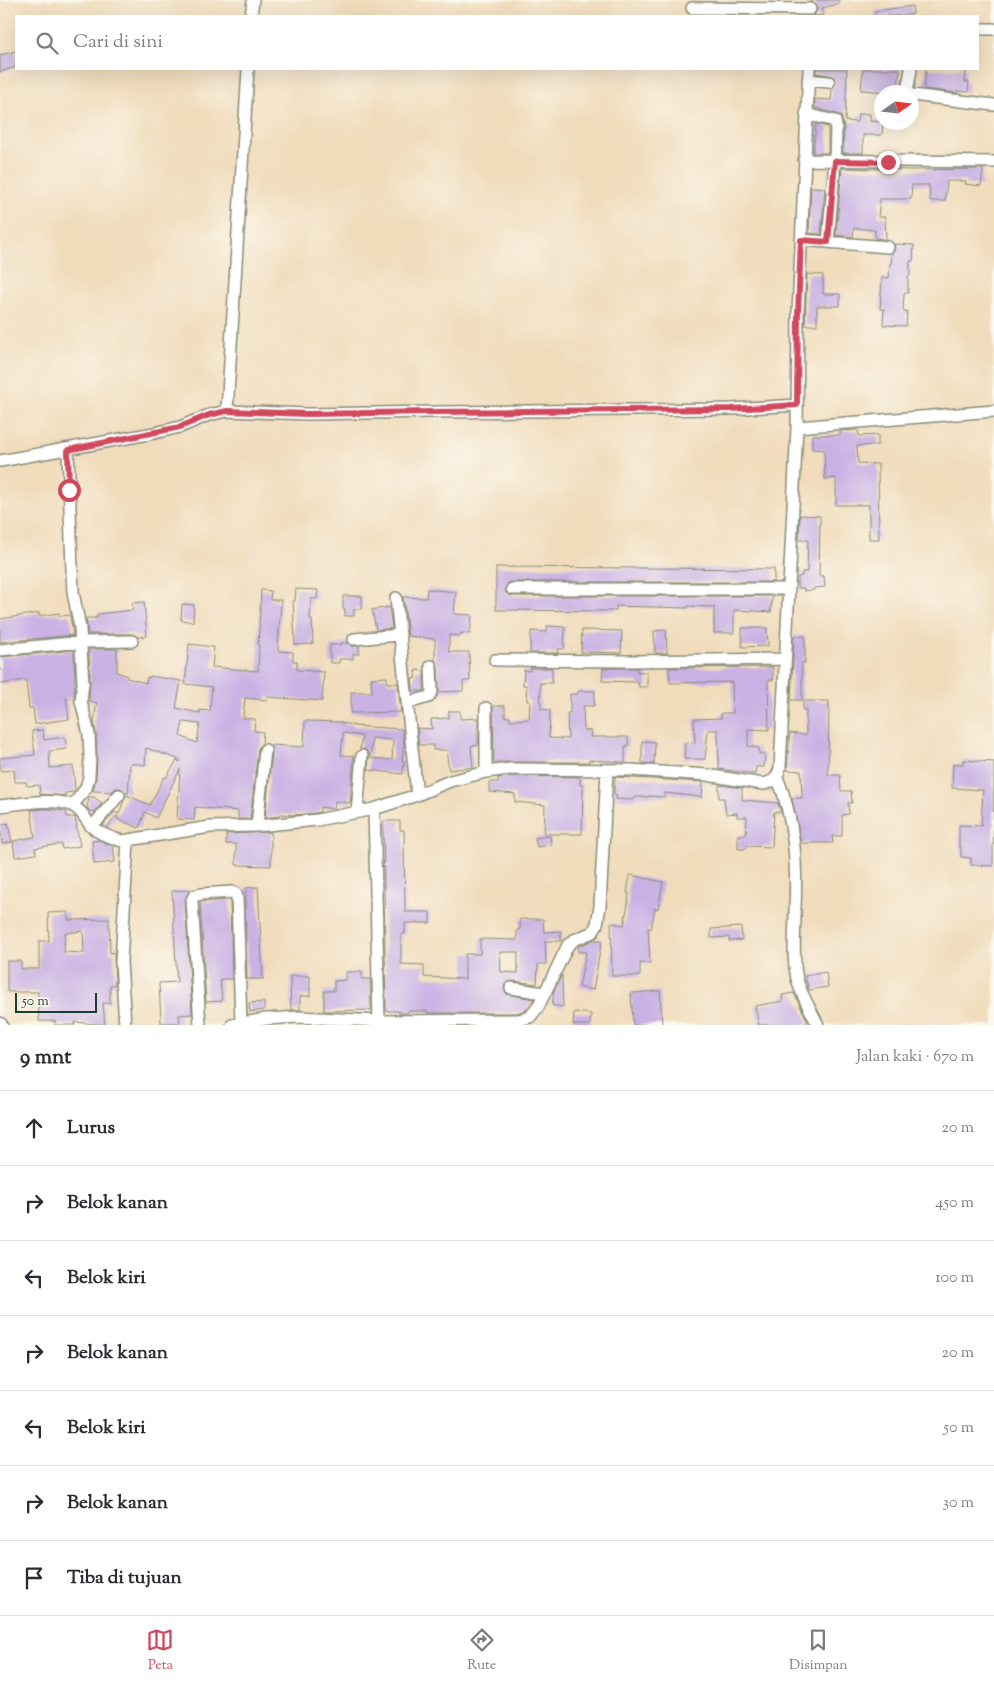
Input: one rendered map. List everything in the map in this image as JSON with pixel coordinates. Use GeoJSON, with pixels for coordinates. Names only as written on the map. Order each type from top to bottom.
{"type":"FeatureCollection","features":[{"type":"Feature","properties":{"kind":"street"},"geometry":{"type":"LineString","coordinates":[[251,15],[252,0]]}},
{"type":"Feature","properties":{"kind":"street"},"geometry":{"type":"LineString","coordinates":[[692,8],[810,9]]}},
{"type":"Feature","properties":{"kind":"street"},"geometry":{"type":"LineString","coordinates":[[979,29],[994,29]]}},
{"type":"Feature","properties":{"kind":"street"},"geometry":{"type":"LineString","coordinates":[[227,411],[248,70]]}},
{"type":"Feature","properties":{"kind":"street"},"geometry":{"type":"LineString","coordinates":[[908,85],[911,70]]}},
{"type":"Feature","properties":{"kind":"street"},"geometry":{"type":"LineString","coordinates":[[0,806],[58,802],[73,805],[92,827],[110,838],[128,841],[210,827],[257,826],[317,820],[374,810],[450,781],[486,772],[510,769],[607,770],[707,775],[764,784],[770,783],[777,778],[780,768],[797,427],[798,314],[808,74],[829,82]]}},
{"type":"Feature","properties":{"kind":"street"},"geometry":{"type":"LineString","coordinates":[[919,96],[994,106]]}},
{"type":"Feature","properties":{"kind":"street"},"geometry":{"type":"LineString","coordinates":[[806,114],[835,121],[835,161],[828,242]]}},
{"type":"Feature","properties":{"kind":"street"},"geometry":{"type":"LineString","coordinates":[[804,160],[994,162]]}},
{"type":"Feature","properties":{"kind":"street"},"geometry":{"type":"LineString","coordinates":[[801,240],[888,247]]}},
{"type":"Feature","properties":{"kind":"street"},"geometry":{"type":"LineString","coordinates":[[0,462],[180,427],[209,415],[227,411],[307,414],[731,409],[797,405]]}},
{"type":"Feature","properties":{"kind":"street"},"geometry":{"type":"LineString","coordinates":[[797,427],[994,411]]}},
{"type":"Feature","properties":{"kind":"street"},"geometry":{"type":"LineString","coordinates":[[68,450],[72,569],[81,642],[83,683],[81,701],[88,734],[89,777],[83,794],[73,805]]}},
{"type":"Feature","properties":{"kind":"street"},"geometry":{"type":"LineString","coordinates":[[512,589],[788,589]]}},
{"type":"Feature","properties":{"kind":"street"},"geometry":{"type":"LineString","coordinates":[[396,598],[417,795]]}},
{"type":"Feature","properties":{"kind":"street"},"geometry":{"type":"LineString","coordinates":[[354,639],[400,635]]}},
{"type":"Feature","properties":{"kind":"street"},"geometry":{"type":"LineString","coordinates":[[0,650],[81,642],[132,641]]}},
{"type":"Feature","properties":{"kind":"street"},"geometry":{"type":"LineString","coordinates":[[495,660],[785,659]]}},
{"type":"Feature","properties":{"kind":"street"},"geometry":{"type":"LineString","coordinates":[[407,703],[429,697],[432,692],[431,666]]}},
{"type":"Feature","properties":{"kind":"street"},"geometry":{"type":"LineString","coordinates":[[486,708],[486,772]]}},
{"type":"Feature","properties":{"kind":"street"},"geometry":{"type":"LineString","coordinates":[[257,826],[264,750]]}},
{"type":"Feature","properties":{"kind":"street"},"geometry":{"type":"LineString","coordinates":[[357,812],[362,756]]}},
{"type":"Feature","properties":{"kind":"street"},"geometry":{"type":"LineString","coordinates":[[200,1025],[192,900],[194,896],[201,894],[232,892],[237,897],[237,1024],[266,1019],[299,1017],[379,1021],[530,1021],[568,945],[574,940],[593,932],[597,924],[600,906],[607,770]]}},
{"type":"Feature","properties":{"kind":"street"},"geometry":{"type":"LineString","coordinates":[[777,778],[783,792],[795,845],[794,956],[797,980],[818,1025]]}},
{"type":"Feature","properties":{"kind":"street"},"geometry":{"type":"LineString","coordinates":[[92,827],[119,795]]}},
{"type":"Feature","properties":{"kind":"street"},"geometry":{"type":"LineString","coordinates":[[374,810],[379,1021]]}},
{"type":"Feature","properties":{"kind":"street"},"geometry":{"type":"LineString","coordinates":[[125,1025],[122,962],[128,841]]}},
{"type":"Feature","properties":{"kind":"street"},"geometry":{"type":"LineString","coordinates":[[511,988],[544,993]]}},
{"type":"Feature","properties":{"kind":"building"},"geometry":{"type":"Polygon","coordinates":[[[810,0],[839,0],[839,4],[822,8],[824,15],[814,15],[817,9],[816,5],[810,0]]]}},
{"type":"Feature","properties":{"kind":"building"},"geometry":{"type":"Polygon","coordinates":[[[912,6],[913,14],[875,15],[875,11],[912,6]]]}},
{"type":"Feature","properties":{"kind":"building"},"geometry":{"type":"Polygon","coordinates":[[[15,51],[15,67],[0,72],[0,55],[15,51]]]}},
{"type":"Feature","properties":{"kind":"building"},"geometry":{"type":"Polygon","coordinates":[[[816,70],[847,70],[845,121],[857,122],[858,114],[870,114],[870,121],[874,121],[874,130],[882,130],[882,135],[863,135],[863,153],[843,153],[844,127],[841,116],[815,108],[815,99],[831,100],[832,89],[836,82],[833,76],[816,73],[816,70]]]}},
{"type":"Feature","properties":{"kind":"building"},"geometry":{"type":"Polygon","coordinates":[[[863,70],[900,70],[898,85],[874,85],[874,91],[861,90],[863,70]]]}},
{"type":"Feature","properties":{"kind":"building"},"geometry":{"type":"Polygon","coordinates":[[[926,70],[966,70],[965,82],[969,82],[968,92],[957,91],[957,93],[924,89],[926,70]]]}},
{"type":"Feature","properties":{"kind":"building"},"geometry":{"type":"Polygon","coordinates":[[[816,124],[828,127],[828,153],[813,153],[816,124]]]}},
{"type":"Feature","properties":{"kind":"building"},"geometry":{"type":"Polygon","coordinates":[[[842,168],[912,170],[983,169],[981,186],[965,184],[966,181],[947,181],[945,201],[930,201],[929,185],[912,185],[911,199],[880,199],[878,217],[885,217],[886,239],[883,239],[875,238],[875,230],[854,228],[853,237],[836,235],[842,168]]]}},
{"type":"Feature","properties":{"kind":"building"},"geometry":{"type":"Polygon","coordinates":[[[811,187],[825,188],[821,234],[809,233],[811,187]]]}},
{"type":"Feature","properties":{"kind":"building"},"geometry":{"type":"Polygon","coordinates":[[[895,244],[914,245],[913,261],[910,261],[910,276],[908,276],[908,293],[904,293],[903,311],[907,311],[906,326],[883,325],[884,309],[880,309],[882,278],[889,278],[895,244]]]}},
{"type":"Feature","properties":{"kind":"building"},"geometry":{"type":"Polygon","coordinates":[[[807,274],[823,275],[823,294],[840,294],[840,306],[817,306],[817,325],[805,325],[807,274]]]}},
{"type":"Feature","properties":{"kind":"building"},"geometry":{"type":"Polygon","coordinates":[[[858,430],[859,436],[878,435],[878,445],[857,446],[858,463],[878,464],[879,539],[869,539],[869,505],[836,505],[836,478],[825,479],[824,450],[812,449],[812,435],[840,435],[840,431],[858,430]]]}},
{"type":"Feature","properties":{"kind":"building"},"geometry":{"type":"Polygon","coordinates":[[[800,515],[820,516],[819,576],[824,576],[825,587],[814,588],[814,590],[804,591],[804,588],[798,588],[798,577],[802,576],[802,572],[807,572],[808,540],[799,540],[800,515]]]}},
{"type":"Feature","properties":{"kind":"building"},"geometry":{"type":"Polygon","coordinates":[[[496,567],[774,569],[774,582],[512,582],[508,583],[505,589],[506,593],[512,596],[772,596],[771,612],[734,610],[734,633],[714,633],[714,607],[616,606],[616,611],[496,610],[496,567]]]}},
{"type":"Feature","properties":{"kind":"building"},"geometry":{"type":"Polygon","coordinates":[[[296,589],[318,590],[317,599],[311,599],[310,619],[312,619],[313,644],[295,645],[293,601],[295,601],[296,589]]]}},
{"type":"Feature","properties":{"kind":"building"},"geometry":{"type":"Polygon","coordinates":[[[427,589],[456,592],[454,614],[472,615],[470,634],[461,633],[461,636],[449,635],[449,652],[469,652],[470,681],[463,681],[463,691],[439,692],[438,666],[435,660],[435,639],[408,636],[403,597],[426,598],[427,589]]]}},
{"type":"Feature","properties":{"kind":"building"},"geometry":{"type":"Polygon","coordinates":[[[261,590],[271,591],[270,600],[281,600],[278,651],[293,652],[293,661],[297,661],[297,670],[324,672],[322,701],[267,697],[266,700],[245,698],[243,718],[255,719],[254,731],[263,732],[262,743],[258,749],[250,819],[238,819],[238,811],[195,807],[194,820],[177,819],[180,769],[156,818],[145,812],[139,828],[117,819],[118,816],[107,828],[103,825],[115,812],[119,814],[126,795],[150,805],[164,777],[166,778],[177,760],[180,762],[181,760],[146,748],[145,765],[130,763],[128,794],[120,788],[116,788],[111,792],[93,791],[97,758],[94,721],[97,703],[89,701],[89,649],[117,649],[117,672],[127,676],[127,678],[146,683],[147,677],[150,678],[150,676],[181,681],[176,708],[200,713],[200,710],[210,711],[212,687],[185,684],[189,644],[214,647],[212,667],[258,671],[261,590]],[[183,722],[180,736],[197,743],[200,724],[183,722]]]}},
{"type":"Feature","properties":{"kind":"building"},"geometry":{"type":"Polygon","coordinates":[[[343,596],[362,596],[362,609],[354,609],[354,616],[345,616],[343,596]]]}},
{"type":"Feature","properties":{"kind":"building"},"geometry":{"type":"Polygon","coordinates":[[[144,602],[147,636],[88,634],[86,618],[97,618],[97,614],[133,610],[132,603],[144,602]]]}},
{"type":"Feature","properties":{"kind":"building"},"geometry":{"type":"Polygon","coordinates":[[[182,604],[194,605],[193,622],[181,620],[182,604]]]}},
{"type":"Feature","properties":{"kind":"building"},"geometry":{"type":"Polygon","coordinates":[[[389,607],[392,628],[376,630],[372,610],[389,607]]]}},
{"type":"Feature","properties":{"kind":"building"},"geometry":{"type":"Polygon","coordinates":[[[39,613],[39,616],[59,613],[60,616],[70,615],[73,635],[0,642],[0,619],[39,613]]]}},
{"type":"Feature","properties":{"kind":"building"},"geometry":{"type":"Polygon","coordinates":[[[547,626],[565,627],[564,649],[558,649],[558,653],[530,653],[531,631],[547,632],[547,626]]]}},
{"type":"Feature","properties":{"kind":"building"},"geometry":{"type":"Polygon","coordinates":[[[742,628],[767,628],[768,646],[742,647],[742,628]]]}},
{"type":"Feature","properties":{"kind":"building"},"geometry":{"type":"Polygon","coordinates":[[[582,630],[622,631],[621,653],[581,652],[582,630]]]}},
{"type":"Feature","properties":{"kind":"building"},"geometry":{"type":"Polygon","coordinates":[[[666,630],[667,653],[655,653],[654,631],[666,630]]]}},
{"type":"Feature","properties":{"kind":"building"},"geometry":{"type":"Polygon","coordinates":[[[794,636],[805,636],[805,663],[802,663],[802,700],[791,700],[794,636]]]}},
{"type":"Feature","properties":{"kind":"building"},"geometry":{"type":"Polygon","coordinates":[[[341,643],[359,646],[359,654],[353,654],[353,659],[339,659],[339,663],[330,663],[330,645],[341,645],[341,643]]]}},
{"type":"Feature","properties":{"kind":"building"},"geometry":{"type":"Polygon","coordinates":[[[74,650],[74,699],[66,697],[69,719],[35,724],[33,708],[29,708],[26,680],[0,684],[0,657],[74,650]]]}},
{"type":"Feature","properties":{"kind":"building"},"geometry":{"type":"Polygon","coordinates":[[[773,667],[773,680],[768,680],[769,730],[748,729],[748,746],[759,748],[759,754],[765,754],[764,767],[756,767],[755,774],[719,769],[718,730],[708,730],[705,759],[684,759],[685,742],[695,743],[694,719],[721,718],[721,713],[733,713],[732,682],[670,683],[669,668],[773,667]]]}},
{"type":"Feature","properties":{"kind":"building"},"geometry":{"type":"Polygon","coordinates":[[[530,668],[552,668],[552,683],[540,683],[541,709],[550,710],[549,738],[568,739],[567,713],[570,713],[570,694],[578,694],[578,691],[595,691],[594,706],[583,706],[584,730],[591,731],[590,737],[628,737],[628,746],[625,746],[625,762],[589,760],[589,762],[494,762],[493,706],[505,706],[505,717],[510,717],[510,720],[529,719],[530,701],[527,701],[526,685],[523,685],[524,670],[530,671],[530,668]]]}},
{"type":"Feature","properties":{"kind":"building"},"geometry":{"type":"Polygon","coordinates":[[[603,668],[637,668],[637,672],[647,672],[647,687],[639,687],[638,682],[602,681],[603,668]]]}},
{"type":"Feature","properties":{"kind":"building"},"geometry":{"type":"Polygon","coordinates":[[[416,670],[424,671],[424,691],[413,691],[412,679],[415,679],[416,670]]]}},
{"type":"Feature","properties":{"kind":"building"},"geometry":{"type":"Polygon","coordinates":[[[387,677],[387,683],[398,683],[401,712],[351,713],[351,692],[372,692],[371,678],[387,677]]]}},
{"type":"Feature","properties":{"kind":"building"},"geometry":{"type":"Polygon","coordinates":[[[803,701],[829,701],[828,775],[840,775],[841,791],[851,791],[852,803],[848,803],[849,814],[842,815],[842,836],[832,836],[833,843],[801,843],[792,798],[802,798],[801,771],[787,770],[790,733],[806,735],[806,710],[803,710],[803,701]]]}},
{"type":"Feature","properties":{"kind":"building"},"geometry":{"type":"Polygon","coordinates":[[[449,711],[460,711],[460,719],[478,718],[478,745],[471,746],[473,767],[449,770],[446,750],[433,750],[433,745],[419,745],[417,728],[432,729],[431,719],[449,718],[449,711]]]}},
{"type":"Feature","properties":{"kind":"building"},"geometry":{"type":"Polygon","coordinates":[[[305,721],[341,722],[353,726],[402,729],[404,744],[403,774],[368,770],[369,753],[366,750],[360,749],[362,736],[343,733],[341,755],[354,756],[350,803],[335,801],[334,809],[320,807],[320,812],[316,813],[280,814],[279,816],[265,818],[272,751],[270,745],[304,747],[305,721]],[[372,738],[370,758],[392,760],[393,740],[372,738]]]}},
{"type":"Feature","properties":{"kind":"building"},"geometry":{"type":"Polygon","coordinates":[[[43,730],[44,740],[65,737],[67,749],[49,751],[50,768],[73,766],[75,790],[74,792],[65,793],[65,796],[40,794],[39,785],[27,786],[26,782],[15,782],[14,770],[0,771],[0,758],[35,755],[32,731],[43,730]]]}},
{"type":"Feature","properties":{"kind":"building"},"geometry":{"type":"Polygon","coordinates":[[[642,741],[655,742],[654,764],[642,763],[642,741]]]}},
{"type":"Feature","properties":{"kind":"building"},"geometry":{"type":"Polygon","coordinates":[[[963,760],[994,762],[993,866],[971,865],[971,858],[961,857],[959,825],[981,826],[983,790],[952,788],[953,764],[963,764],[963,760]]]}},
{"type":"Feature","properties":{"kind":"building"},"geometry":{"type":"Polygon","coordinates":[[[510,776],[580,777],[580,785],[583,785],[582,834],[544,834],[545,805],[515,802],[515,794],[489,792],[489,782],[498,782],[498,778],[510,776]]]}},
{"type":"Feature","properties":{"kind":"building"},"geometry":{"type":"Polygon","coordinates":[[[615,777],[703,782],[702,797],[665,793],[665,797],[635,797],[634,800],[616,799],[617,795],[614,794],[615,777]]]}},
{"type":"Feature","properties":{"kind":"building"},"geometry":{"type":"Polygon","coordinates":[[[719,785],[742,788],[742,800],[778,803],[781,812],[774,812],[772,847],[747,846],[746,849],[738,849],[738,835],[746,835],[747,817],[737,817],[737,813],[726,814],[724,798],[719,798],[719,785]]]}},
{"type":"Feature","properties":{"kind":"building"},"geometry":{"type":"Polygon","coordinates":[[[89,797],[94,797],[102,803],[95,812],[87,808],[89,797]]]}},
{"type":"Feature","properties":{"kind":"building"},"geometry":{"type":"Polygon","coordinates":[[[31,810],[64,811],[67,817],[75,817],[80,846],[62,849],[61,844],[35,848],[36,854],[15,857],[13,841],[35,837],[31,810]]]}},
{"type":"Feature","properties":{"kind":"building"},"geometry":{"type":"Polygon","coordinates":[[[383,821],[400,821],[400,830],[404,830],[405,912],[430,912],[430,923],[405,923],[405,934],[401,934],[401,964],[424,965],[424,977],[465,979],[465,954],[480,954],[480,939],[517,940],[520,919],[543,919],[544,932],[561,931],[561,941],[545,941],[546,964],[538,964],[537,984],[512,981],[505,984],[504,990],[507,994],[534,999],[526,1010],[517,1013],[428,1013],[428,1011],[408,1011],[408,1013],[399,1013],[399,1011],[386,1011],[383,821]],[[500,952],[501,972],[518,973],[518,952],[500,952]]]}},
{"type":"Feature","properties":{"kind":"building"},"geometry":{"type":"Polygon","coordinates":[[[8,823],[12,842],[2,844],[0,825],[8,823]]]}},
{"type":"Feature","properties":{"kind":"building"},"geometry":{"type":"Polygon","coordinates":[[[271,832],[271,866],[236,865],[236,844],[226,844],[226,834],[271,832]]]}},
{"type":"Feature","properties":{"kind":"building"},"geometry":{"type":"Polygon","coordinates":[[[550,836],[551,845],[537,847],[535,838],[550,836]]]}},
{"type":"Feature","properties":{"kind":"building"},"geometry":{"type":"Polygon","coordinates":[[[99,840],[113,846],[115,862],[94,864],[92,841],[99,840]]]}},
{"type":"Feature","properties":{"kind":"building"},"geometry":{"type":"Polygon","coordinates":[[[630,875],[663,882],[658,909],[655,908],[651,929],[648,928],[650,963],[640,963],[640,976],[612,976],[611,923],[624,925],[630,875]]]}},
{"type":"Feature","properties":{"kind":"building"},"geometry":{"type":"Polygon","coordinates":[[[258,887],[263,979],[247,979],[246,888],[258,887]]]}},
{"type":"Feature","properties":{"kind":"building"},"geometry":{"type":"Polygon","coordinates":[[[190,890],[185,900],[192,1014],[179,1015],[180,1023],[161,1023],[159,983],[177,982],[172,891],[190,890]]]}},
{"type":"Feature","properties":{"kind":"building"},"geometry":{"type":"Polygon","coordinates":[[[230,900],[232,979],[220,979],[222,1001],[206,1002],[200,902],[230,900]]]}},
{"type":"Feature","properties":{"kind":"building"},"geometry":{"type":"Polygon","coordinates":[[[68,912],[68,920],[109,919],[110,953],[114,952],[115,985],[110,985],[110,1003],[103,1003],[105,1025],[75,1022],[75,1025],[55,1025],[55,1021],[39,1021],[38,992],[7,992],[7,961],[21,961],[21,969],[39,969],[39,941],[49,941],[48,913],[68,912]],[[83,931],[65,933],[64,952],[84,953],[83,931]]]}},
{"type":"Feature","properties":{"kind":"building"},"geometry":{"type":"Polygon","coordinates":[[[741,927],[742,940],[729,941],[729,937],[711,938],[711,929],[741,927]]]}},
{"type":"Feature","properties":{"kind":"building"},"geometry":{"type":"Polygon","coordinates":[[[593,940],[602,940],[593,990],[579,987],[586,952],[578,952],[578,947],[593,940]]]}},
{"type":"Feature","properties":{"kind":"building"},"geometry":{"type":"Polygon","coordinates":[[[346,972],[362,972],[362,979],[370,979],[371,1010],[324,1011],[324,991],[334,991],[334,981],[346,980],[346,972]]]}},
{"type":"Feature","properties":{"kind":"building"},"geometry":{"type":"Polygon","coordinates":[[[826,972],[828,987],[809,990],[805,976],[826,972]]]}},
{"type":"Feature","properties":{"kind":"building"},"geometry":{"type":"Polygon","coordinates":[[[562,975],[563,1007],[552,1005],[554,991],[562,975]]]}},
{"type":"Feature","properties":{"kind":"building"},"geometry":{"type":"Polygon","coordinates":[[[290,976],[310,976],[310,996],[300,996],[300,1010],[291,1010],[290,976]]]}},
{"type":"Feature","properties":{"kind":"building"},"geometry":{"type":"Polygon","coordinates":[[[660,991],[662,1025],[633,1025],[631,993],[660,991]]]}},
{"type":"Feature","properties":{"kind":"building"},"geometry":{"type":"Polygon","coordinates":[[[794,993],[808,1022],[806,1022],[806,1025],[759,1025],[755,1006],[783,1001],[782,995],[794,993]]]}},
{"type":"Feature","properties":{"kind":"building"},"geometry":{"type":"Polygon","coordinates":[[[264,1002],[264,1010],[250,1012],[249,1003],[264,1002]]]}},
{"type":"Feature","properties":{"kind":"building"},"geometry":{"type":"Polygon","coordinates":[[[574,1012],[591,1014],[590,1025],[573,1025],[574,1012]]]}},
{"type":"Feature","properties":{"kind":"route"},"geometry":{"type":"LineString","coordinates":[[69,490],[68,450],[192,424],[218,412],[307,414],[731,409],[797,405],[801,240],[828,242],[835,161],[888,162]]}}]}
